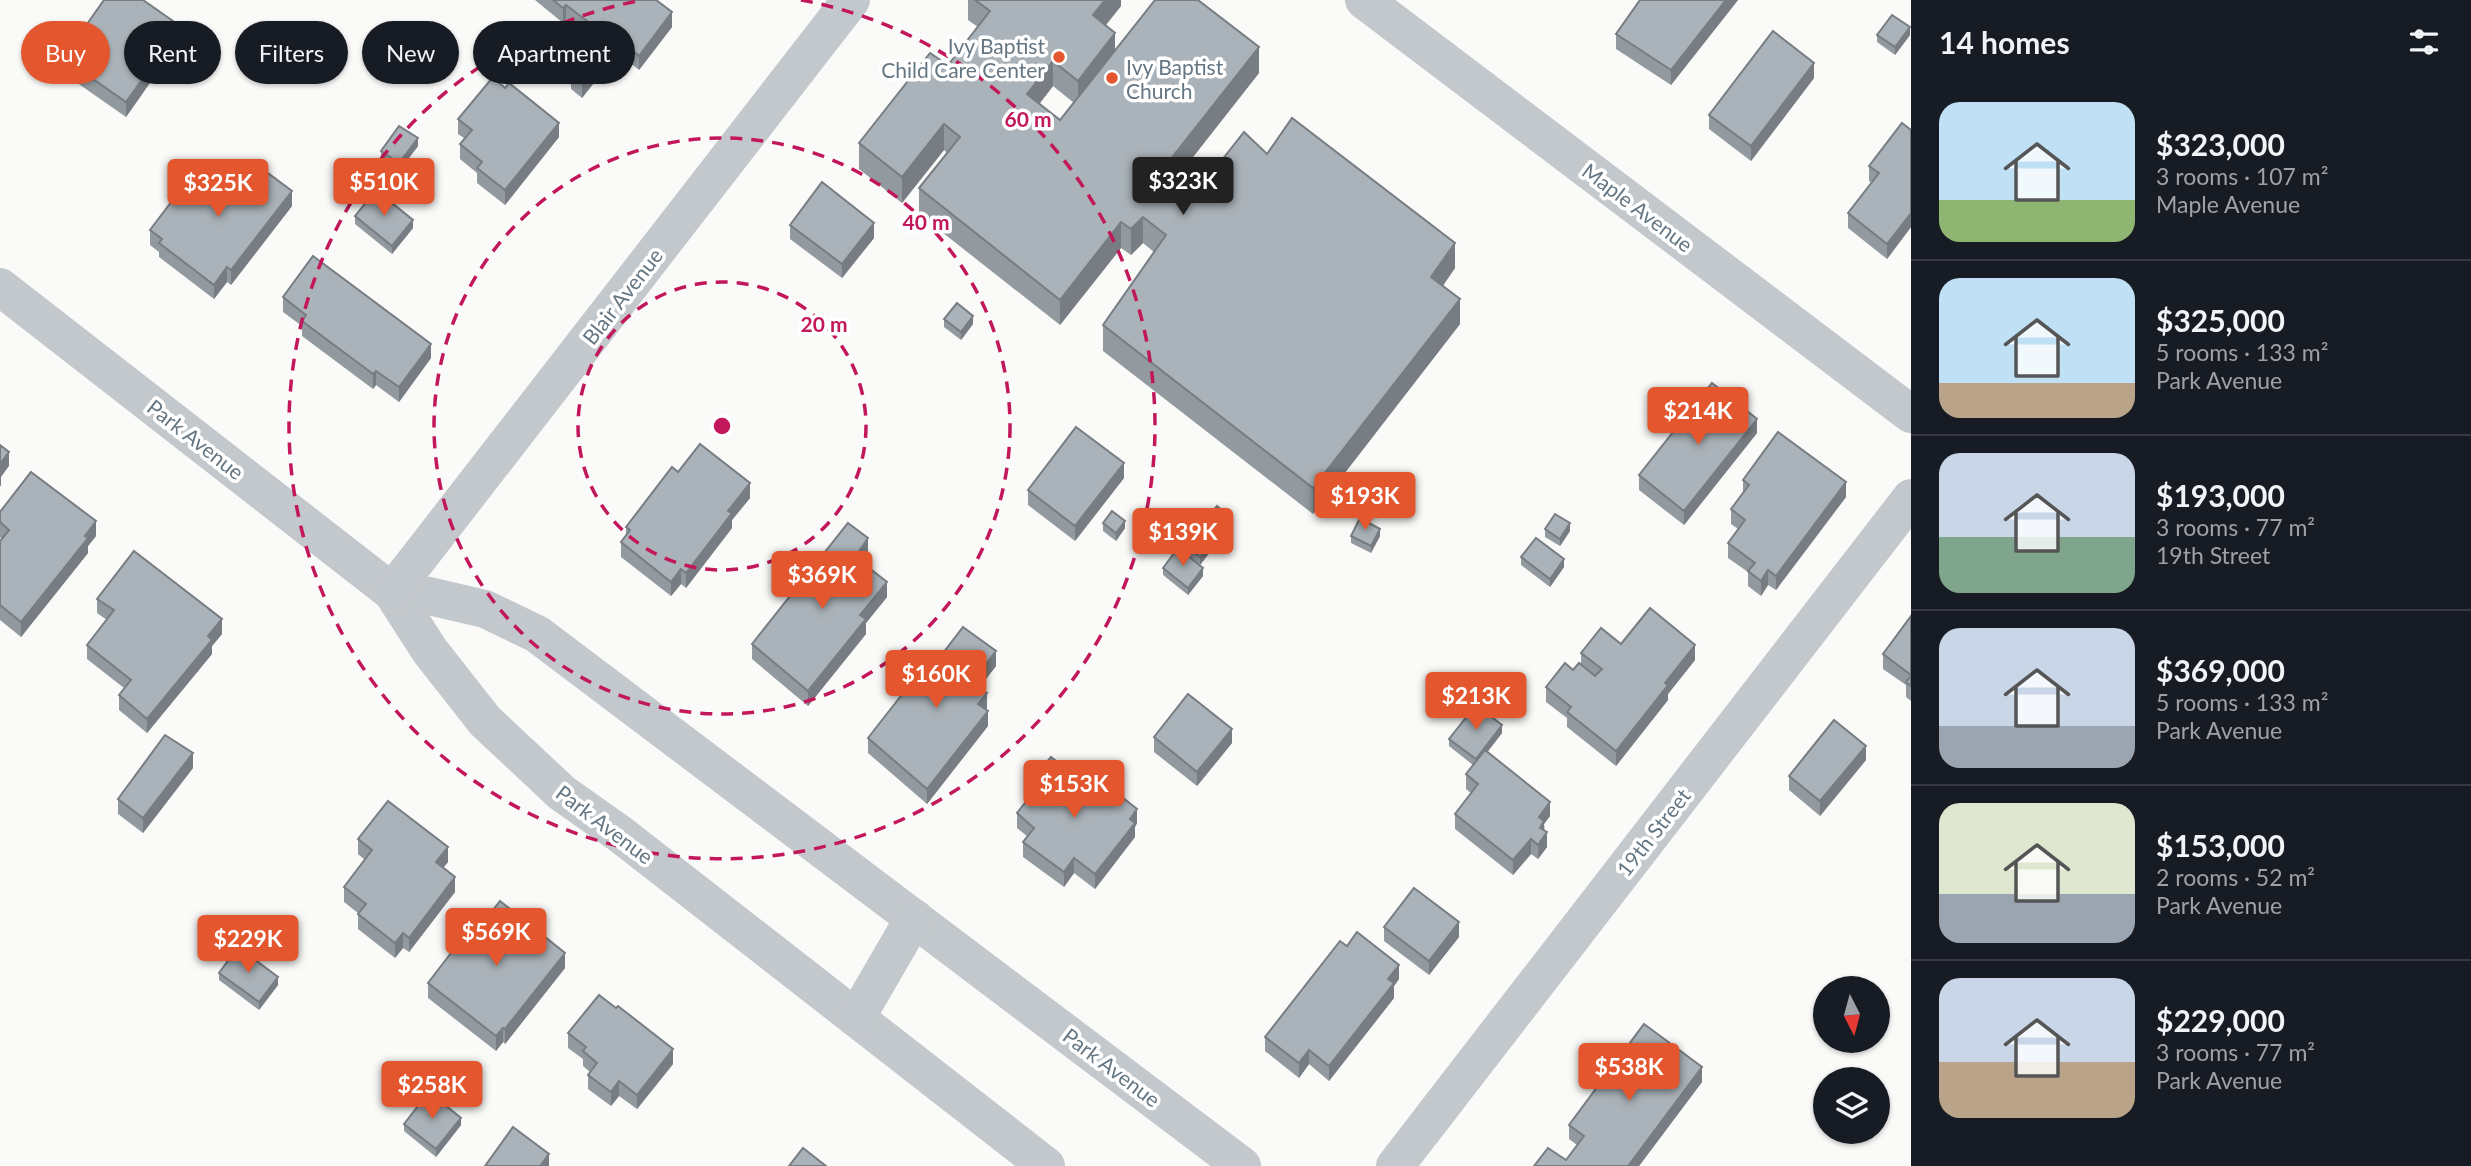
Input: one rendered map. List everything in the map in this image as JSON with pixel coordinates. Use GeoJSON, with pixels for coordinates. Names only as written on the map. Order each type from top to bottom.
{"type":"FeatureCollection","features":[{"type":"Feature","properties":{"kind":"street","name":"Blair Avenue"},"geometry":{"type":"LineString","coordinates":[[392,592],[851,0]]}},
{"type":"Feature","properties":{"kind":"street","name":"Maple Avenue"},"geometry":{"type":"LineString","coordinates":[[1364,0],[1911,414]]}},
{"type":"Feature","properties":{"kind":"street","name":"Park Avenue"},"geometry":{"type":"LineString","coordinates":[[0,287],[392,592],[430,652],[485,720],[562,793],[620,834],[1046,1166]]}},
{"type":"Feature","properties":{"kind":"street","name":"19th Street"},"geometry":{"type":"LineString","coordinates":[[1395,1166],[1911,498]]}},
{"type":"Feature","properties":{"kind":"street","name":"Park Avenue"},"geometry":{"type":"LineString","coordinates":[[392,592],[429,596],[485,610],[537,634],[1242,1166]]}},
{"type":"Feature","properties":{"kind":"street"},"geometry":{"type":"LineString","coordinates":[[856,1018],[914,918]]}},
{"type":"Feature","properties":{"kind":"building"},"geometry":{"type":"Polygon","coordinates":[[[104,0],[143,0],[173,21],[124,21],[124,84],[139,84],[126,102],[100,84],[110,84],[110,21],[89,21],[104,0]]]}},
{"type":"Feature","properties":{"kind":"building"},"geometry":{"type":"Polygon","coordinates":[[[553,0],[656,0],[672,12],[639,56],[635,53],[635,21],[587,21],[566,5],[563,8],[553,0]]]}},
{"type":"Feature","properties":{"kind":"building"},"geometry":{"type":"Polygon","coordinates":[[[975,0],[1105,0],[1093,15],[1115,33],[1078,81],[1053,61],[1027,94],[1060,120],[1155,0],[1198,0],[1259,47],[1170,160],[1203,184],[1244,132],[1267,154],[1292,118],[1455,243],[1431,277],[1460,299],[1313,488],[1103,325],[1166,235],[1143,217],[1131,229],[1121,222],[1060,300],[919,188],[960,137],[944,124],[902,177],[859,143],[930,53],[948,65],[990,11],[975,0]]]}},
{"type":"Feature","properties":{"kind":"building"},"geometry":{"type":"Polygon","coordinates":[[[1640,0],[1726,0],[1671,70],[1616,34],[1640,0]]]}},
{"type":"Feature","properties":{"kind":"building"},"geometry":{"type":"Polygon","coordinates":[[[1892,15],[1910,27],[1895,47],[1877,35],[1892,15]]]}},
{"type":"Feature","properties":{"kind":"building"},"geometry":{"type":"Polygon","coordinates":[[[1773,31],[1814,63],[1751,146],[1709,115],[1773,31]]]}},
{"type":"Feature","properties":{"kind":"building"},"geometry":{"type":"Polygon","coordinates":[[[487,84],[501,84],[505,88],[510,84],[559,123],[505,190],[477,168],[482,162],[460,144],[472,130],[458,119],[487,84]]]}},
{"type":"Feature","properties":{"kind":"building"},"geometry":{"type":"Polygon","coordinates":[[[1902,123],[1911,130],[1911,213],[1887,244],[1848,213],[1879,173],[1869,166],[1902,123]]]}},
{"type":"Feature","properties":{"kind":"building"},"geometry":{"type":"Polygon","coordinates":[[[399,126],[418,138],[399,163],[381,151],[399,126]]]}},
{"type":"Feature","properties":{"kind":"building"},"geometry":{"type":"Polygon","coordinates":[[[200,164],[212,174],[221,165],[248,186],[261,168],[292,191],[231,270],[227,267],[214,285],[159,243],[162,239],[150,230],[200,164]]]}},
{"type":"Feature","properties":{"kind":"building"},"geometry":{"type":"Polygon","coordinates":[[[822,182],[874,223],[842,264],[790,225],[822,182]]]}},
{"type":"Feature","properties":{"kind":"building"},"geometry":{"type":"Polygon","coordinates":[[[376,190],[413,220],[392,246],[355,216],[376,190]]]}},
{"type":"Feature","properties":{"kind":"building"},"geometry":{"type":"Polygon","coordinates":[[[313,256],[431,344],[399,387],[376,371],[373,374],[302,321],[306,315],[283,297],[313,256]]]}},
{"type":"Feature","properties":{"kind":"building"},"geometry":{"type":"Polygon","coordinates":[[[957,303],[973,316],[961,332],[944,319],[957,303]]]}},
{"type":"Feature","properties":{"kind":"building"},"geometry":{"type":"Polygon","coordinates":[[[1712,383],[1757,419],[1684,511],[1639,475],[1712,383]]]}},
{"type":"Feature","properties":{"kind":"building"},"geometry":{"type":"Polygon","coordinates":[[[1076,427],[1124,463],[1075,526],[1028,490],[1076,427]]]}},
{"type":"Feature","properties":{"kind":"building"},"geometry":{"type":"Polygon","coordinates":[[[1778,432],[1846,482],[1776,576],[1768,570],[1761,581],[1748,571],[1755,563],[1728,543],[1745,520],[1731,509],[1749,485],[1743,480],[1778,432]]]}},
{"type":"Feature","properties":{"kind":"building"},"geometry":{"type":"Polygon","coordinates":[[[700,444],[750,483],[728,511],[732,513],[686,573],[681,569],[671,582],[621,542],[630,530],[626,527],[672,467],[678,472],[700,444]]]}},
{"type":"Feature","properties":{"kind":"building"},"geometry":{"type":"Polygon","coordinates":[[[0,445],[9,452],[0,464],[0,445]]]}},
{"type":"Feature","properties":{"kind":"building"},"geometry":{"type":"Polygon","coordinates":[[[31,472],[96,521],[85,536],[88,538],[21,622],[0,605],[0,541],[9,530],[0,522],[0,512],[31,472]]]}},
{"type":"Feature","properties":{"kind":"building"},"geometry":{"type":"Polygon","coordinates":[[[1217,506],[1231,518],[1218,534],[1204,522],[1217,506]]]}},
{"type":"Feature","properties":{"kind":"building"},"geometry":{"type":"Polygon","coordinates":[[[1112,511],[1125,521],[1116,533],[1103,523],[1112,511]]]}},
{"type":"Feature","properties":{"kind":"building"},"geometry":{"type":"Polygon","coordinates":[[[1555,514],[1570,523],[1560,539],[1545,529],[1555,514]]]}},
{"type":"Feature","properties":{"kind":"building"},"geometry":{"type":"Polygon","coordinates":[[[1360,518],[1380,529],[1371,546],[1351,536],[1360,518]]]}},
{"type":"Feature","properties":{"kind":"building"},"geometry":{"type":"Polygon","coordinates":[[[848,523],[868,538],[855,557],[887,582],[860,615],[866,619],[808,691],[752,644],[848,523]]]}},
{"type":"Feature","properties":{"kind":"building"},"geometry":{"type":"Polygon","coordinates":[[[1195,525],[1214,539],[1200,557],[1182,543],[1195,525]]]}},
{"type":"Feature","properties":{"kind":"building"},"geometry":{"type":"Polygon","coordinates":[[[1536,538],[1564,559],[1550,579],[1521,557],[1536,538]]]}},
{"type":"Feature","properties":{"kind":"building"},"geometry":{"type":"Polygon","coordinates":[[[1178,548],[1203,568],[1188,588],[1163,568],[1178,548]]]}},
{"type":"Feature","properties":{"kind":"building"},"geometry":{"type":"Polygon","coordinates":[[[134,551],[222,619],[208,636],[212,640],[147,719],[119,695],[131,680],[87,645],[114,610],[97,599],[134,551]]]}},
{"type":"Feature","properties":{"kind":"building"},"geometry":{"type":"Polygon","coordinates":[[[1650,608],[1695,645],[1665,683],[1668,685],[1616,751],[1567,712],[1571,707],[1546,687],[1565,663],[1573,670],[1579,663],[1595,676],[1602,669],[1581,653],[1601,628],[1621,644],[1650,608]]]}},
{"type":"Feature","properties":{"kind":"building"},"geometry":{"type":"Polygon","coordinates":[[[1911,616],[1911,675],[1883,654],[1911,616]]]}},
{"type":"Feature","properties":{"kind":"building"},"geometry":{"type":"Polygon","coordinates":[[[963,627],[996,651],[972,682],[987,693],[978,704],[988,711],[927,789],[868,738],[925,665],[928,667],[937,654],[940,657],[963,627]]]}},
{"type":"Feature","properties":{"kind":"building"},"geometry":{"type":"Polygon","coordinates":[[[1188,694],[1232,729],[1197,772],[1154,737],[1188,694]]]}},
{"type":"Feature","properties":{"kind":"building"},"geometry":{"type":"Polygon","coordinates":[[[1476,705],[1502,725],[1476,759],[1449,739],[1476,705]]]}},
{"type":"Feature","properties":{"kind":"building"},"geometry":{"type":"Polygon","coordinates":[[[1834,720],[1866,746],[1820,801],[1789,776],[1834,720]]]}},
{"type":"Feature","properties":{"kind":"building"},"geometry":{"type":"Polygon","coordinates":[[[165,735],[193,753],[143,818],[118,799],[165,735]]]}},
{"type":"Feature","properties":{"kind":"building"},"geometry":{"type":"Polygon","coordinates":[[[1485,750],[1550,802],[1539,817],[1544,821],[1540,828],[1547,832],[1538,845],[1531,839],[1513,860],[1455,814],[1478,784],[1466,774],[1485,750]]]}},
{"type":"Feature","properties":{"kind":"building"},"geometry":{"type":"Polygon","coordinates":[[[1051,757],[1106,800],[1113,790],[1137,809],[1130,819],[1135,823],[1095,874],[1074,858],[1064,872],[1023,842],[1034,828],[1017,813],[1039,785],[1032,780],[1051,757]]]}},
{"type":"Feature","properties":{"kind":"building"},"geometry":{"type":"Polygon","coordinates":[[[388,801],[448,847],[436,862],[455,877],[409,938],[403,933],[395,943],[358,914],[366,904],[344,887],[372,850],[358,839],[388,801]]]}},
{"type":"Feature","properties":{"kind":"building"},"geometry":{"type":"Polygon","coordinates":[[[1414,888],[1459,922],[1429,961],[1384,927],[1414,888]]]}},
{"type":"Feature","properties":{"kind":"building"},"geometry":{"type":"Polygon","coordinates":[[[500,901],[565,953],[505,1029],[496,1036],[428,983],[484,910],[489,915],[500,901]]]}},
{"type":"Feature","properties":{"kind":"building"},"geometry":{"type":"Polygon","coordinates":[[[1357,932],[1399,965],[1388,979],[1394,983],[1329,1066],[1309,1050],[1299,1063],[1265,1037],[1340,941],[1347,946],[1357,932]]]}},
{"type":"Feature","properties":{"kind":"building"},"geometry":{"type":"Polygon","coordinates":[[[238,947],[278,977],[259,1002],[219,973],[238,947]]]}},
{"type":"Feature","properties":{"kind":"building"},"geometry":{"type":"Polygon","coordinates":[[[599,995],[616,1008],[618,1006],[673,1049],[637,1095],[619,1081],[611,1092],[588,1075],[597,1063],[583,1051],[586,1047],[568,1033],[599,995]]]}},
{"type":"Feature","properties":{"kind":"building"},"geometry":{"type":"Polygon","coordinates":[[[1644,1024],[1702,1067],[1628,1166],[1534,1166],[1548,1148],[1566,1160],[1584,1136],[1569,1125],[1644,1024]]]}},
{"type":"Feature","properties":{"kind":"building"},"geometry":{"type":"Polygon","coordinates":[[[429,1092],[461,1118],[436,1149],[404,1124],[429,1092]]]}},
{"type":"Feature","properties":{"kind":"building"},"geometry":{"type":"Polygon","coordinates":[[[513,1127],[549,1154],[540,1166],[485,1166],[513,1127]]]}},
{"type":"Feature","properties":{"kind":"building"},"geometry":{"type":"Polygon","coordinates":[[[803,1148],[826,1166],[789,1166],[803,1148]]]}},
{"type":"Feature","properties":{"kind":"place","name":"Ivy Baptist Child Care Center"},"geometry":{"type":"Point","coordinates":[1059,57]}},
{"type":"Feature","properties":{"kind":"place","name":"Ivy Baptist Church"},"geometry":{"type":"Point","coordinates":[1112,78]}}]}
